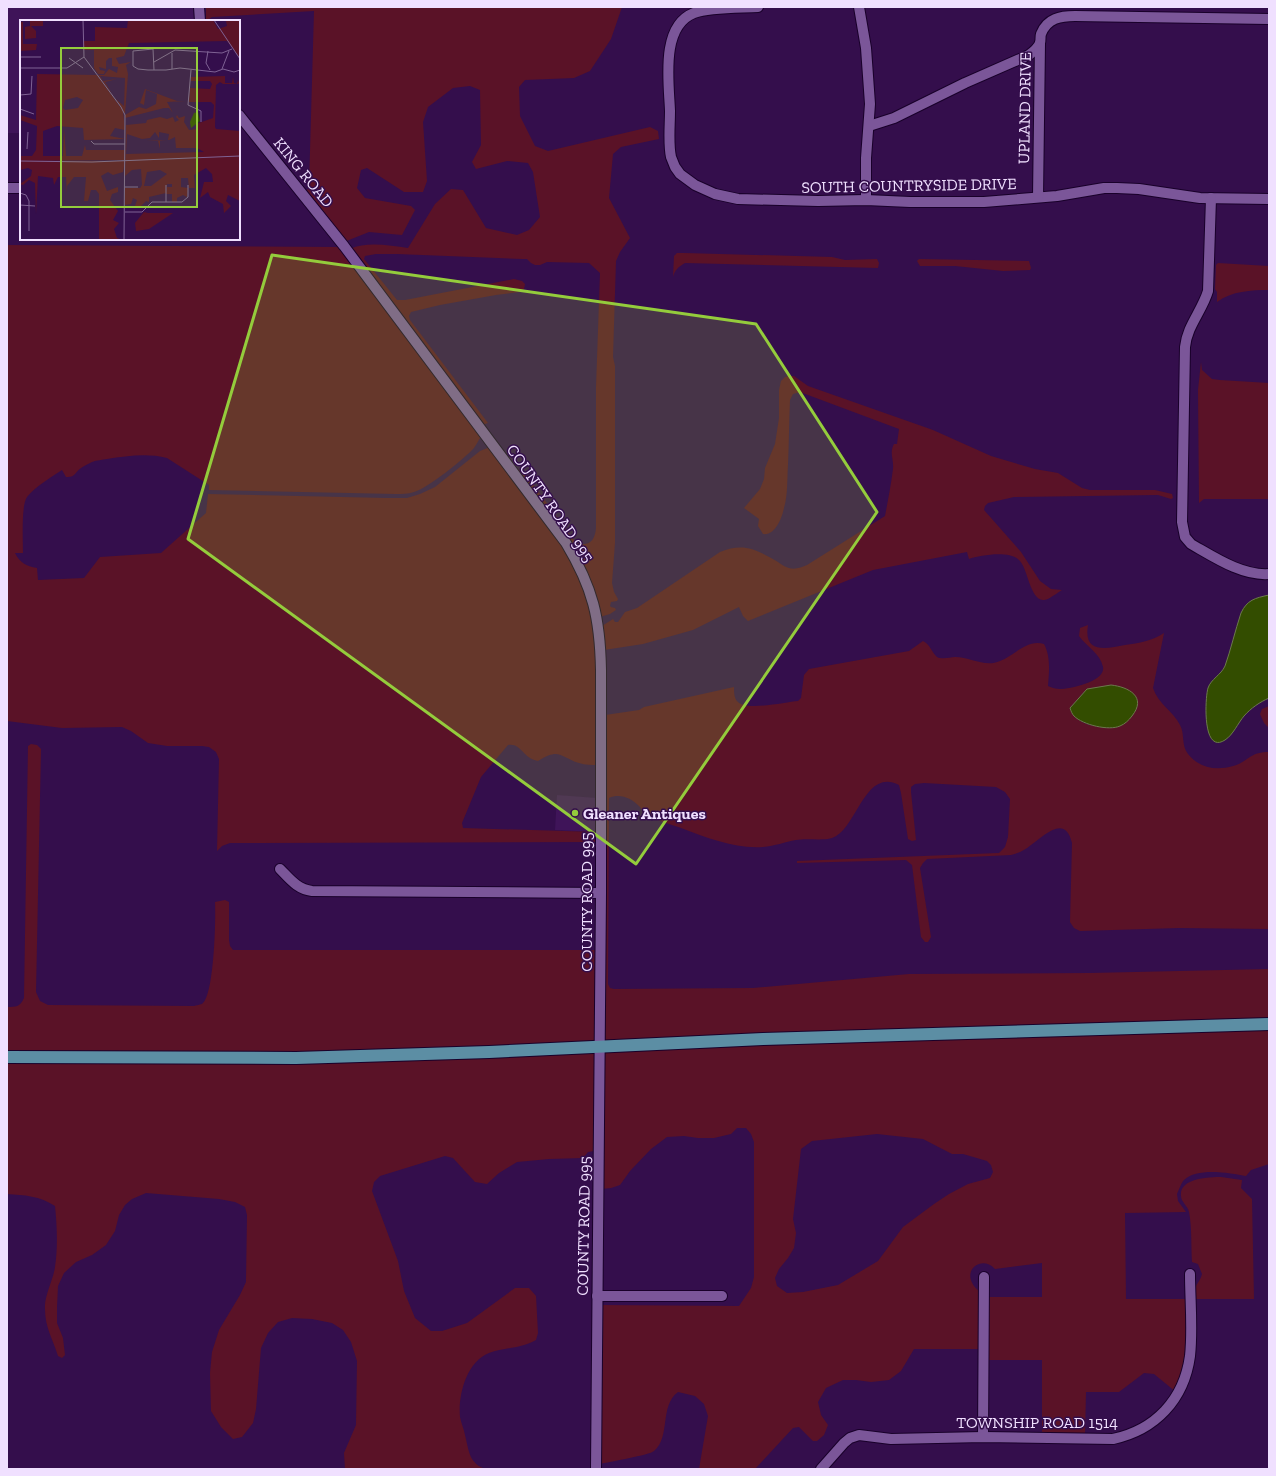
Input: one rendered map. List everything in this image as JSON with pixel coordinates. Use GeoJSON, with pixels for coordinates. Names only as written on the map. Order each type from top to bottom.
{"type":"FeatureCollection","features":[{"type":"Feature","properties":{"kind":"main road"},"geometry":{"type":"LineString","coordinates":[[7,1057],[296,1058],[489,1052],[600,1046],[950,1033],[1269,1024]]}},
{"type":"Feature","properties":{"kind":"street"},"geometry":{"type":"LineString","coordinates":[[199,7],[200,20]]}},
{"type":"Feature","properties":{"kind":"street","name":"SOUTH COUNTRYSIDE DRIVE"},"geometry":{"type":"LineString","coordinates":[[758,7],[694,13],[687,17],[678,26],[670,45],[668,79],[670,148],[675,167],[680,174],[695,185],[715,194],[738,199],[984,202],[1057,196],[1104,188],[1117,188],[1139,189],[1173,195],[1212,198],[1269,199]]}},
{"type":"Feature","properties":{"kind":"street"},"geometry":{"type":"LineString","coordinates":[[859,7],[868,60],[870,104],[867,146],[866,200]]}},
{"type":"Feature","properties":{"kind":"street"},"geometry":{"type":"LineString","coordinates":[[869,126],[894,118],[965,83],[1029,55],[1040,43],[1041,34],[1050,21],[1058,17],[1269,19]]}},
{"type":"Feature","properties":{"kind":"street","name":"UPLAND DRIVE"},"geometry":{"type":"LineString","coordinates":[[1038,197],[1040,43]]}},
{"type":"Feature","properties":{"kind":"street","name":"KING ROAD"},"geometry":{"type":"LineString","coordinates":[[240,116],[345,248]]}},
{"type":"Feature","properties":{"kind":"street"},"geometry":{"type":"LineString","coordinates":[[7,188],[20,188]]}},
{"type":"Feature","properties":{"kind":"street"},"geometry":{"type":"LineString","coordinates":[[1212,198],[1208,291],[1187,335],[1185,347],[1182,522],[1185,537],[1191,544],[1240,569],[1256,574],[1269,574]]}},
{"type":"Feature","properties":{"kind":"street","name":"COUNTY ROAD 995"},"geometry":{"type":"LineString","coordinates":[[345,248],[566,544],[584,575],[598,622],[601,663],[601,893],[596,1469]]}},
{"type":"Feature","properties":{"kind":"street"},"geometry":{"type":"LineString","coordinates":[[280,869],[301,889],[312,891],[601,893]]}},
{"type":"Feature","properties":{"kind":"street","name":"TOWNSHIP ROAD 1514"},"geometry":{"type":"LineString","coordinates":[[821,1469],[844,1443],[855,1435],[891,1439],[983,1437],[1113,1439],[1127,1436],[1152,1424],[1177,1395],[1188,1369],[1191,1340],[1190,1274]]}},
{"type":"Feature","properties":{"kind":"street"},"geometry":{"type":"LineString","coordinates":[[983,1437],[984,1277]]}},
{"type":"Feature","properties":{"kind":"street"},"geometry":{"type":"LineString","coordinates":[[597,1296],[722,1296]]}},
{"type":"Feature","properties":{"kind":"highlighted area"},"geometry":{"type":"Polygon","coordinates":[[[272,255],[756,324],[877,512],[636,864],[188,539],[272,255]]]}},
{"type":"Feature","properties":{"kind":"shaded area"},"geometry":{"type":"Polygon","coordinates":[[[7,7],[194,7],[195,20],[20,20],[20,133],[7,133],[7,7]]]}},
{"type":"Feature","properties":{"kind":"shaded area"},"geometry":{"type":"Polygon","coordinates":[[[206,7],[622,7],[611,39],[590,71],[574,78],[525,80],[519,87],[520,116],[535,146],[548,151],[650,127],[658,131],[659,139],[621,147],[613,154],[609,198],[630,238],[620,252],[616,261],[613,357],[615,366],[615,543],[612,583],[614,592],[618,599],[617,601],[611,602],[610,606],[616,610],[610,614],[600,617],[594,592],[517,471],[522,469],[576,543],[585,544],[591,542],[596,528],[596,387],[600,273],[589,263],[547,262],[540,265],[535,265],[527,259],[397,254],[376,254],[365,256],[364,259],[397,300],[405,300],[514,279],[522,281],[525,284],[524,289],[519,292],[440,305],[411,312],[409,316],[410,320],[488,423],[482,425],[350,249],[364,245],[386,245],[408,248],[435,204],[451,189],[463,190],[486,228],[517,235],[529,230],[540,217],[533,172],[528,163],[507,161],[476,169],[472,162],[481,145],[480,90],[470,86],[453,88],[428,107],[423,122],[427,181],[423,192],[404,192],[367,168],[361,170],[357,188],[365,198],[411,206],[415,210],[402,235],[369,232],[344,242],[306,193],[309,186],[314,11],[212,17],[206,20],[206,7]]]}},
{"type":"Feature","properties":{"kind":"shaded area"},"geometry":{"type":"Polygon","coordinates":[[[7,245],[339,247],[482,435],[469,453],[446,473],[428,485],[407,494],[209,490],[209,485],[167,458],[160,456],[122,457],[96,461],[81,468],[71,477],[66,477],[62,470],[39,486],[27,497],[23,515],[23,553],[15,553],[24,564],[37,568],[38,580],[84,578],[100,557],[161,553],[206,513],[208,494],[407,498],[435,487],[480,451],[490,447],[562,544],[584,583],[596,638],[598,765],[581,764],[560,754],[551,755],[538,761],[529,757],[516,746],[508,745],[481,777],[462,823],[463,828],[597,832],[597,842],[230,843],[222,846],[217,851],[219,759],[216,752],[209,747],[167,746],[148,743],[131,731],[122,727],[62,728],[7,721],[7,245]]]}},
{"type":"Feature","properties":{"kind":"shaded area"},"geometry":{"type":"Polygon","coordinates":[[[677,253],[832,257],[845,260],[877,259],[879,263],[878,268],[685,263],[677,269],[673,277],[674,256],[677,253]]]}},
{"type":"Feature","properties":{"kind":"shaded area"},"geometry":{"type":"Polygon","coordinates":[[[919,259],[1029,261],[1031,268],[1030,270],[1003,271],[955,266],[920,266],[917,261],[919,259]]]}},
{"type":"Feature","properties":{"kind":"shaded area"},"geometry":{"type":"Polygon","coordinates":[[[1218,263],[1269,266],[1269,290],[1235,293],[1217,302],[1217,292],[1215,289],[1216,265],[1218,263]]]}},
{"type":"Feature","properties":{"kind":"shaded area"},"geometry":{"type":"Polygon","coordinates":[[[1201,362],[1202,370],[1212,379],[1269,383],[1269,499],[1204,499],[1199,503],[1198,390],[1201,362]]]}},
{"type":"Feature","properties":{"kind":"shaded area"},"geometry":{"type":"Polygon","coordinates":[[[794,376],[808,386],[933,430],[991,456],[1035,469],[1058,473],[1082,488],[1090,490],[1155,490],[1172,494],[1173,498],[1171,499],[1158,495],[1014,497],[988,503],[984,510],[1021,552],[1040,581],[1051,589],[1062,590],[1045,600],[1035,595],[1023,565],[1016,558],[1010,555],[996,554],[969,559],[967,552],[873,570],[748,621],[743,616],[739,607],[693,630],[643,644],[604,650],[602,626],[613,619],[615,622],[618,622],[625,612],[637,608],[720,552],[736,548],[750,549],[763,554],[788,568],[794,569],[807,565],[885,516],[893,469],[892,450],[894,444],[897,444],[899,429],[800,392],[793,394],[790,400],[787,492],[780,521],[771,532],[763,534],[758,526],[759,519],[744,508],[760,489],[764,479],[765,468],[775,444],[779,418],[779,390],[781,381],[785,377],[794,376]]]}},
{"type":"Feature","properties":{"kind":"shaded area"},"geometry":{"type":"Polygon","coordinates":[[[1269,595],[1269,698],[1250,710],[1228,738],[1218,742],[1212,740],[1209,733],[1206,713],[1209,685],[1225,666],[1243,609],[1252,600],[1269,595]]]}},
{"type":"Feature","properties":{"kind":"shaded area"},"geometry":{"type":"Polygon","coordinates":[[[1088,625],[1087,634],[1089,641],[1092,645],[1104,648],[1145,641],[1164,633],[1153,688],[1158,699],[1174,716],[1180,725],[1186,751],[1192,759],[1208,767],[1220,768],[1233,766],[1253,755],[1262,752],[1269,752],[1269,929],[1179,928],[1080,931],[1074,928],[1070,922],[1072,843],[1069,834],[1060,828],[1048,832],[1024,850],[1011,855],[927,859],[920,868],[931,937],[928,942],[925,942],[921,937],[912,865],[906,860],[797,863],[797,861],[999,853],[1005,847],[1008,837],[1010,799],[1005,792],[996,787],[924,783],[915,784],[911,787],[911,792],[916,840],[912,841],[908,839],[899,785],[887,782],[877,785],[869,792],[841,833],[832,838],[796,840],[763,847],[732,845],[660,821],[646,814],[632,801],[625,797],[617,796],[609,798],[608,984],[610,988],[614,989],[753,988],[909,974],[1090,973],[1269,969],[1269,1022],[604,1042],[605,715],[639,710],[644,707],[734,687],[734,695],[738,702],[742,705],[757,706],[798,701],[801,698],[804,675],[809,669],[909,651],[923,641],[939,658],[961,657],[983,663],[994,663],[1000,661],[1021,648],[1032,644],[1044,644],[1049,659],[1048,686],[1058,689],[1071,688],[1093,680],[1099,676],[1103,667],[1096,654],[1079,636],[1080,628],[1088,625]],[[1084,692],[1070,708],[1073,714],[1083,722],[1094,726],[1114,728],[1084,692]]]}},
{"type":"Feature","properties":{"kind":"shaded area"},"geometry":{"type":"Polygon","coordinates":[[[1111,685],[1130,691],[1137,698],[1138,703],[1136,709],[1125,723],[1120,726],[1109,728],[1096,726],[1083,722],[1073,715],[1070,708],[1087,689],[1111,685]]]}},
{"type":"Feature","properties":{"kind":"shaded area"},"geometry":{"type":"Polygon","coordinates":[[[1269,706],[1269,728],[1264,723],[1260,714],[1262,709],[1269,706]]]}},
{"type":"Feature","properties":{"kind":"shaded area"},"geometry":{"type":"Polygon","coordinates":[[[31,744],[37,745],[41,749],[36,992],[40,1001],[48,1005],[194,1006],[202,1004],[207,996],[212,971],[215,939],[215,902],[225,900],[229,902],[229,940],[230,946],[233,950],[597,950],[596,1042],[319,1053],[7,1053],[7,1007],[17,1006],[24,998],[28,746],[31,744]]]}},
{"type":"Feature","properties":{"kind":"shaded area"},"geometry":{"type":"Polygon","coordinates":[[[557,795],[597,798],[597,832],[555,830],[557,795]]]}},
{"type":"Feature","properties":{"kind":"shaded area"},"geometry":{"type":"Polygon","coordinates":[[[1269,1025],[1269,1164],[1251,1170],[1246,1176],[1205,1172],[1190,1176],[1183,1181],[1177,1194],[1178,1201],[1186,1212],[1125,1213],[1126,1299],[1187,1299],[1187,1355],[1176,1392],[1154,1374],[1144,1373],[1119,1392],[1086,1392],[1085,1436],[1042,1435],[1042,1360],[986,1360],[987,1297],[1042,1297],[1042,1263],[995,1269],[983,1263],[978,1264],[973,1268],[971,1273],[973,1285],[980,1292],[980,1349],[914,1349],[901,1371],[889,1380],[871,1382],[843,1380],[826,1388],[818,1402],[821,1415],[828,1425],[824,1435],[817,1441],[813,1441],[799,1427],[793,1428],[755,1469],[699,1469],[708,1416],[704,1404],[695,1396],[678,1392],[672,1398],[669,1405],[662,1438],[654,1451],[651,1453],[600,1464],[600,1305],[739,1306],[751,1288],[754,1277],[754,1142],[751,1134],[746,1128],[737,1128],[731,1134],[714,1138],[684,1136],[667,1137],[651,1149],[630,1171],[620,1185],[601,1189],[603,1049],[1269,1025]],[[877,1134],[812,1141],[801,1149],[793,1219],[796,1233],[794,1248],[779,1269],[775,1278],[777,1286],[787,1293],[803,1292],[838,1285],[878,1261],[903,1227],[934,1204],[968,1184],[990,1178],[993,1172],[991,1165],[987,1161],[963,1154],[952,1154],[923,1139],[877,1134]]]}},
{"type":"Feature","properties":{"kind":"shaded area"},"geometry":{"type":"Polygon","coordinates":[[[596,1050],[594,1151],[588,1152],[583,1158],[517,1162],[499,1173],[487,1184],[475,1182],[453,1158],[445,1156],[380,1176],[374,1182],[372,1191],[398,1261],[404,1291],[415,1318],[431,1331],[442,1331],[467,1323],[515,1288],[529,1288],[536,1296],[538,1333],[536,1340],[524,1345],[495,1351],[481,1357],[469,1372],[462,1390],[460,1399],[460,1417],[469,1451],[476,1464],[486,1469],[345,1469],[344,1453],[356,1425],[357,1361],[351,1342],[343,1330],[332,1323],[312,1319],[292,1318],[278,1322],[268,1333],[261,1348],[256,1409],[253,1423],[242,1437],[233,1439],[221,1427],[211,1411],[210,1373],[212,1352],[219,1330],[246,1282],[247,1215],[245,1207],[235,1202],[219,1199],[146,1193],[132,1199],[125,1205],[119,1215],[115,1231],[106,1245],[92,1255],[76,1262],[64,1273],[58,1286],[57,1323],[63,1338],[65,1355],[62,1358],[58,1356],[45,1316],[45,1304],[56,1260],[57,1236],[55,1206],[38,1198],[7,1194],[7,1061],[596,1050]]]}},
{"type":"Feature","properties":{"kind":"shaded area"},"geometry":{"type":"Polygon","coordinates":[[[1209,1177],[1242,1180],[1241,1188],[1252,1199],[1254,1299],[1193,1299],[1195,1288],[1202,1274],[1198,1264],[1192,1262],[1190,1218],[1188,1210],[1181,1198],[1182,1190],[1185,1185],[1196,1180],[1209,1177]]]}},
{"type":"Feature","properties":{"kind":"place","name":"Gleaner Antiques"},"geometry":{"type":"Point","coordinates":[575,813]}}]}
